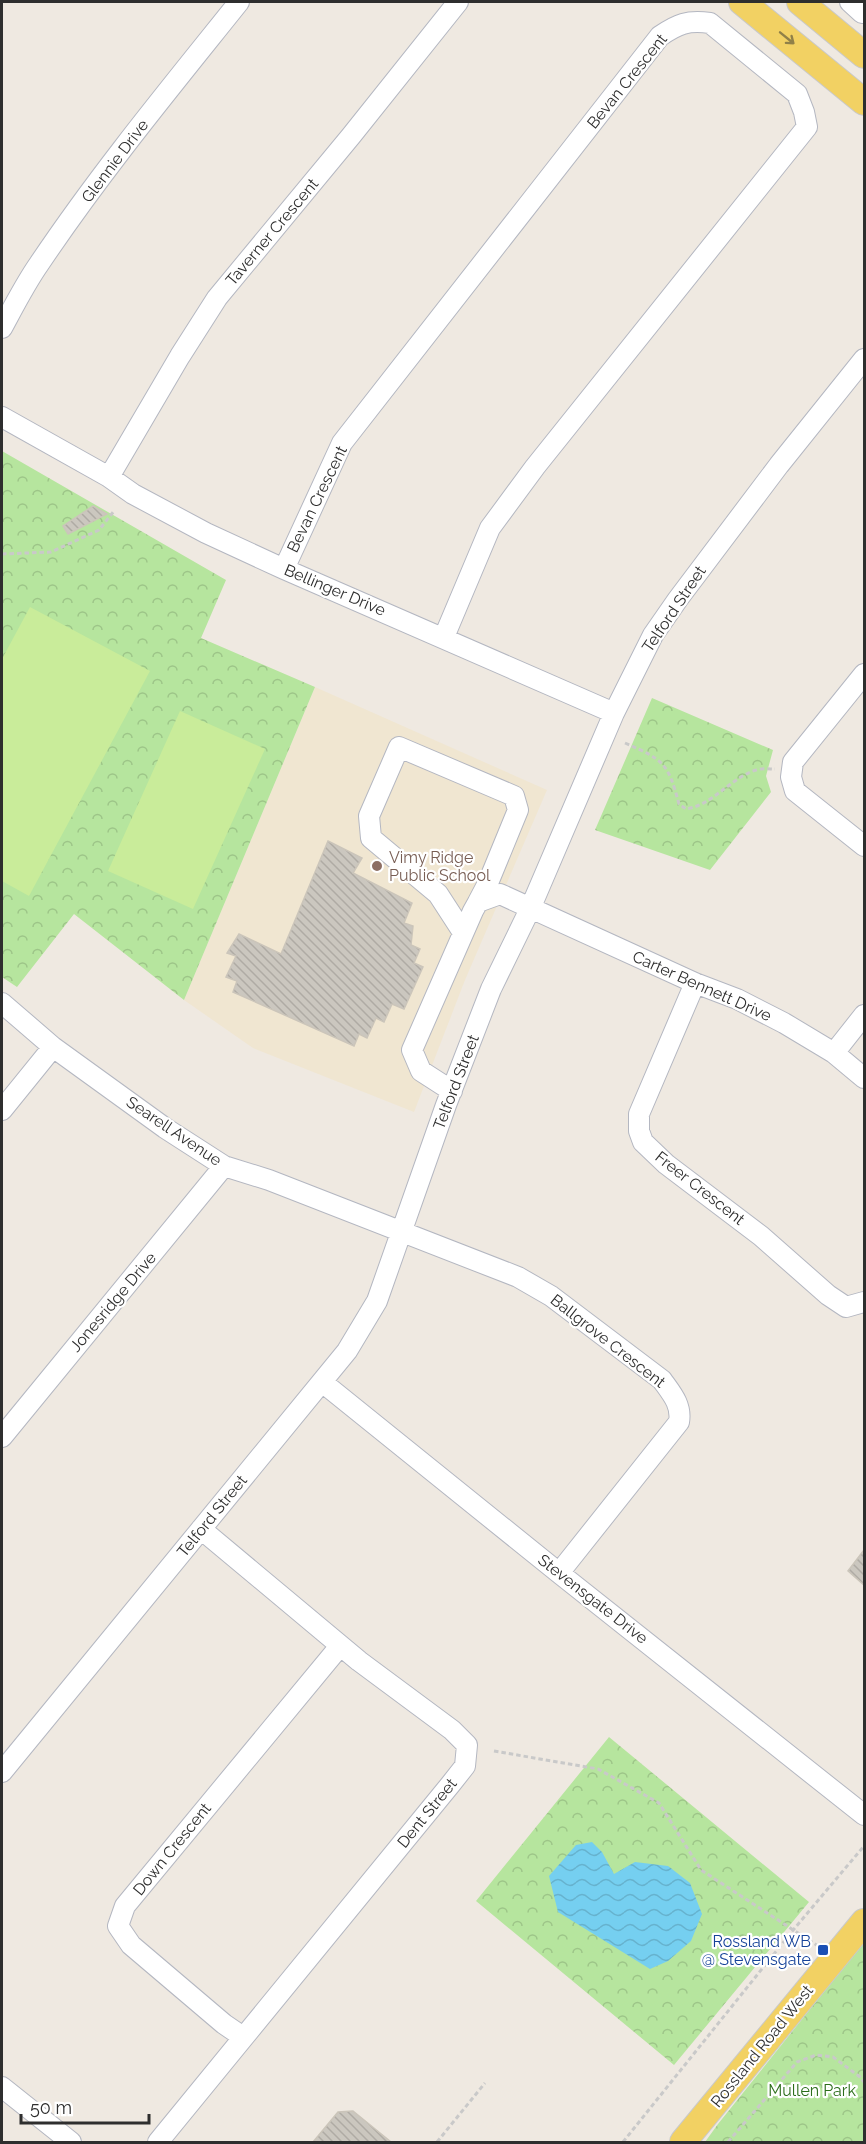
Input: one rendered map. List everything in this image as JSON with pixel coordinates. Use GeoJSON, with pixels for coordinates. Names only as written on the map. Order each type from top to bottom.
{"type":"FeatureCollection","features":[{"type":"Feature","properties":{"kind":"main road"},"geometry":{"type":"LineString","coordinates":[[742,2],[864,102]]}},
{"type":"Feature","properties":{"kind":"main road"},"geometry":{"type":"LineString","coordinates":[[800,2],[864,55]]}},
{"type":"Feature","properties":{"kind":"main road","name":"Rossland Road West"},"geometry":{"type":"LineString","coordinates":[[683,2142],[864,1922]]}},
{"type":"Feature","properties":{"kind":"street","name":"Glennie Drive"},"geometry":{"type":"LineString","coordinates":[[2,327],[38,266],[76,213],[239,2]]}},
{"type":"Feature","properties":{"kind":"street","name":"Taverner Crescent"},"geometry":{"type":"LineString","coordinates":[[109,477],[217,298],[458,2]]}},
{"type":"Feature","properties":{"kind":"street","name":"Bevan Crescent"},"geometry":{"type":"LineString","coordinates":[[284,568],[342,443],[652,46],[660,36],[676,25],[693,21],[710,23],[796,94],[804,112],[807,127],[535,467],[490,528],[444,638]]}},
{"type":"Feature","properties":{"kind":"street","name":"Telford Street"},"geometry":{"type":"LineString","coordinates":[[2,1772],[322,1382],[364,1325],[377,1301],[491,989],[530,909],[614,712],[653,635],[678,598],[779,465],[864,359]]}},
{"type":"Feature","properties":{"kind":"street","name":"Bellinger Drive"},"geometry":{"type":"LineString","coordinates":[[2,417],[109,477],[133,494],[206,532],[614,712]]}},
{"type":"Feature","properties":{"kind":"street"},"geometry":{"type":"LineString","coordinates":[[864,674],[793,762],[791,777],[795,791],[864,846]]}},
{"type":"Feature","properties":{"kind":"street"},"geometry":{"type":"LineString","coordinates":[[452,1091],[421,1071],[412,1050],[462,931],[488,883],[518,810],[514,796],[399,747],[369,816],[371,838],[438,894],[462,931]]}},
{"type":"Feature","properties":{"kind":"street","name":"Carter Bennett Drive"},"geometry":{"type":"LineString","coordinates":[[478,902],[500,894],[695,983],[737,999],[784,1023],[834,1053],[864,1078]]}},
{"type":"Feature","properties":{"kind":"street","name":"Freer Crescent"},"geometry":{"type":"LineString","coordinates":[[695,983],[639,1114],[639,1131],[643,1142],[666,1164],[761,1236],[828,1295],[846,1307],[864,1302]]}},
{"type":"Feature","properties":{"kind":"street","name":"Searell Avenue"},"geometry":{"type":"LineString","coordinates":[[2,1003],[53,1047],[165,1128],[224,1166],[269,1180],[402,1233]]}},
{"type":"Feature","properties":{"kind":"street"},"geometry":{"type":"LineString","coordinates":[[834,1053],[864,1015]]}},
{"type":"Feature","properties":{"kind":"street"},"geometry":{"type":"LineString","coordinates":[[2,1110],[53,1047]]}},
{"type":"Feature","properties":{"kind":"street","name":"Jonesridge Drive"},"geometry":{"type":"LineString","coordinates":[[2,1437],[224,1166]]}},
{"type":"Feature","properties":{"kind":"street","name":"Ballgrove Crescent"},"geometry":{"type":"LineString","coordinates":[[402,1233],[518,1277],[550,1296],[662,1380],[675,1397],[681,1412],[679,1422],[560,1573]]}},
{"type":"Feature","properties":{"kind":"street","name":"Stevensgate Drive"},"geometry":{"type":"LineString","coordinates":[[322,1382],[864,1815]]}},
{"type":"Feature","properties":{"kind":"street","name":"Dent Street"},"geometry":{"type":"LineString","coordinates":[[158,2142],[465,1766],[467,1745],[452,1730],[340,1646],[201,1529]]}},
{"type":"Feature","properties":{"kind":"street","name":"Down Crescent"},"geometry":{"type":"LineString","coordinates":[[243,2037],[224,2024],[132,1946],[118,1926],[125,1906],[340,1646]]}},
{"type":"Feature","properties":{"kind":"street"},"geometry":{"type":"LineString","coordinates":[[2,2087],[71,2142]]}},
{"type":"Feature","properties":{"kind":"path"},"geometry":{"type":"LineString","coordinates":[[2,554],[51,552],[99,530],[114,511]]}},
{"type":"Feature","properties":{"kind":"path"},"geometry":{"type":"LineString","coordinates":[[625,743],[650,754],[663,763],[674,783],[679,804],[686,809],[696,807],[745,774],[759,769],[792,769]]}},
{"type":"Feature","properties":{"kind":"path"},"geometry":{"type":"LineString","coordinates":[[494,1751],[598,1769],[659,1803],[701,1870],[835,1957]]}},
{"type":"Feature","properties":{"kind":"path"},"geometry":{"type":"LineString","coordinates":[[623,2142],[864,1845]]}},
{"type":"Feature","properties":{"kind":"path"},"geometry":{"type":"LineString","coordinates":[[728,2142],[797,2062],[816,2055],[833,2057],[864,2082]]}},
{"type":"Feature","properties":{"kind":"path"},"geometry":{"type":"LineString","coordinates":[[437,2142],[485,2082]]}},
{"type":"Feature","properties":{"kind":"shaded area","name":"Vimy Ridge Public School"},"geometry":{"type":"Polygon","coordinates":[[[315,687],[547,790],[465,980],[414,1112],[253,1048],[184,1000],[315,687]]]}},
{"type":"Feature","properties":{"kind":"green space"},"geometry":{"type":"Polygon","coordinates":[[[2,451],[226,580],[201,638],[315,687],[184,1000],[74,914],[17,987],[2,977],[2,451]]]}},
{"type":"Feature","properties":{"kind":"green space"},"geometry":{"type":"Polygon","coordinates":[[[30,607],[150,671],[29,896],[2,881],[2,659],[30,607]]]}},
{"type":"Feature","properties":{"kind":"green space"},"geometry":{"type":"Polygon","coordinates":[[[652,698],[773,750],[766,776],[771,792],[710,870],[595,830],[652,698]]]}},
{"type":"Feature","properties":{"kind":"green space"},"geometry":{"type":"Polygon","coordinates":[[[180,711],[265,749],[193,909],[108,871],[180,711]]]}},
{"type":"Feature","properties":{"kind":"green space"},"geometry":{"type":"Polygon","coordinates":[[[609,1737],[809,1902],[674,2065],[476,1901],[609,1737]]]}},
{"type":"Feature","properties":{"kind":"green space","name":"Mullen Park"},"geometry":{"type":"Polygon","coordinates":[[[864,1942],[864,2142],[705,2142],[718,2124],[864,1942]]]}},
{"type":"Feature","properties":{"kind":"water"},"geometry":{"type":"Polygon","coordinates":[[[592,1842],[602,1852],[614,1874],[635,1862],[668,1866],[690,1883],[702,1914],[691,1941],[668,1961],[650,1969],[558,1912],[549,1876],[576,1845],[592,1842]]]}},
{"type":"Feature","properties":{"kind":"building"},"geometry":{"type":"Polygon","coordinates":[[[93,506],[107,514],[68,534],[63,526],[93,506]]]}},
{"type":"Feature","properties":{"kind":"building"},"geometry":{"type":"Polygon","coordinates":[[[328,841],[362,858],[353,873],[412,903],[404,923],[413,926],[411,945],[420,949],[414,963],[423,967],[404,1009],[392,1004],[384,1022],[376,1018],[367,1038],[359,1034],[354,1046],[233,992],[237,981],[226,977],[236,956],[227,953],[239,934],[281,954],[328,841]]]}},
{"type":"Feature","properties":{"kind":"building"},"geometry":{"type":"Polygon","coordinates":[[[864,1550],[864,1585],[848,1571],[864,1550]]]}},
{"type":"Feature","properties":{"kind":"building"},"geometry":{"type":"Polygon","coordinates":[[[353,2111],[391,2142],[313,2142],[338,2112],[353,2111]]]}},
{"type":"Feature","properties":{"kind":"place","name":"Vimy Ridge Public School"},"geometry":{"type":"Point","coordinates":[377,866]}},
{"type":"Feature","properties":{"kind":"place","name":"Rossland WB @ Stevensgate"},"geometry":{"type":"Point","coordinates":[823,1950]}}]}
